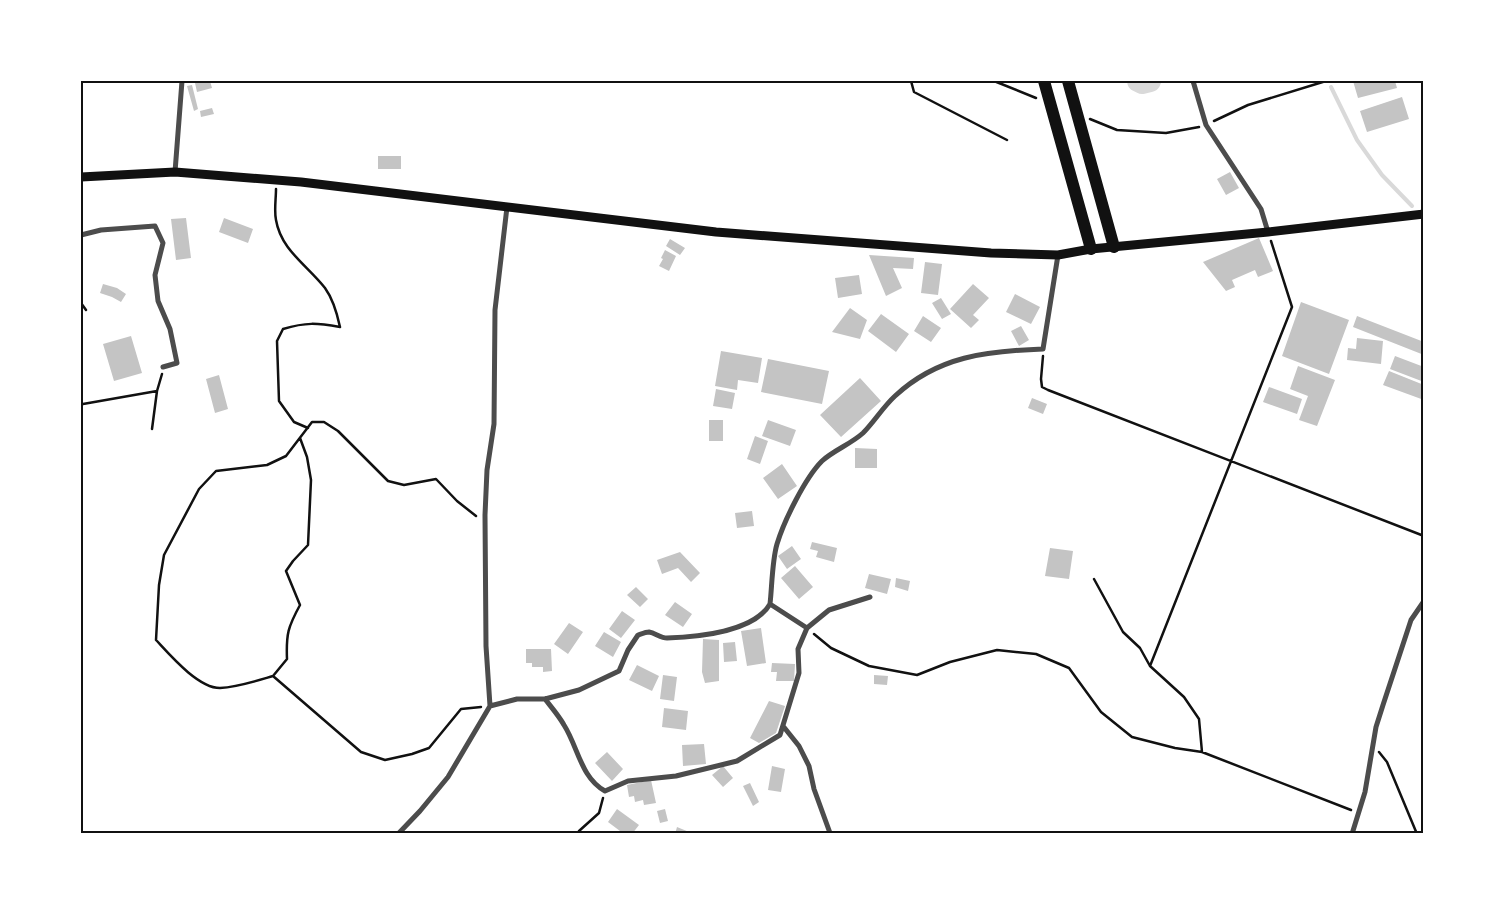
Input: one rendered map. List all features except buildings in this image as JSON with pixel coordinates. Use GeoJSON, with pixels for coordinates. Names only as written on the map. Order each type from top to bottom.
{"type":"FeatureCollection","features":[{"type":"Feature","properties":{"kind":"highway"},"geometry":{"type":"LineString","coordinates":[[1044,81],[1091,249]]}},
{"type":"Feature","properties":{"kind":"highway"},"geometry":{"type":"LineString","coordinates":[[1068,81],[1080,118],[1114,247]]}},
{"type":"Feature","properties":{"kind":"main road"},"geometry":{"type":"LineString","coordinates":[[81,177],[175,172],[276,180],[744,234],[991,253],[1058,255],[1091,249],[1268,232],[1424,214]]}},
{"type":"Feature","properties":{"kind":"street"},"geometry":{"type":"LineString","coordinates":[[175,172],[182,81]]}},
{"type":"Feature","properties":{"kind":"street"},"geometry":{"type":"LineString","coordinates":[[1193,81],[1206,125],[1261,209],[1268,232]]}},
{"type":"Feature","properties":{"kind":"street"},"geometry":{"type":"LineString","coordinates":[[398,834],[448,778],[490,706],[486,646],[485,524],[487,470],[494,424],[495,310],[507,207]]}},
{"type":"Feature","properties":{"kind":"street"},"geometry":{"type":"LineString","coordinates":[[81,235],[101,230],[155,226],[163,242],[155,276],[158,301],[170,329],[177,363],[163,367]]}},
{"type":"Feature","properties":{"kind":"street"},"geometry":{"type":"LineString","coordinates":[[490,706],[517,700],[545,700],[579,690],[619,672],[628,650],[638,635],[649,632],[664,638],[722,632],[742,626],[765,613],[770,604],[777,545],[800,491],[822,462],[862,434],[894,396],[922,375],[953,360],[976,355],[1015,350],[1043,349],[1058,255]]}},
{"type":"Feature","properties":{"kind":"street"},"geometry":{"type":"LineString","coordinates":[[545,700],[565,726],[580,762],[596,786],[605,791],[628,781],[676,776],[737,760],[780,735],[799,673],[798,649],[807,628],[829,610],[870,598]]}},
{"type":"Feature","properties":{"kind":"street"},"geometry":{"type":"LineString","coordinates":[[1352,834],[1365,792],[1376,727],[1405,635],[1411,620],[1424,601]]}},
{"type":"Feature","properties":{"kind":"street"},"geometry":{"type":"LineString","coordinates":[[770,604],[807,628]]}},
{"type":"Feature","properties":{"kind":"street"},"geometry":{"type":"LineString","coordinates":[[783,726],[799,746],[809,766],[814,789],[830,833]]}},
{"type":"Feature","properties":{"kind":"path"},"geometry":{"type":"LineString","coordinates":[[911,81],[914,92],[1007,140]]}},
{"type":"Feature","properties":{"kind":"path"},"geometry":{"type":"LineString","coordinates":[[994,81],[1038,99]]}},
{"type":"Feature","properties":{"kind":"path"},"geometry":{"type":"LineString","coordinates":[[1080,118],[1117,130],[1166,133],[1206,125],[1248,105],[1326,81]]}},
{"type":"Feature","properties":{"kind":"path"},"geometry":{"type":"LineString","coordinates":[[276,180],[276,220],[281,234],[290,252],[325,288],[337,309],[340,326],[315,322],[295,325],[283,329],[277,341],[278,401],[294,422],[308,428]]}},
{"type":"Feature","properties":{"kind":"path"},"geometry":{"type":"LineString","coordinates":[[1150,666],[1292,307],[1268,232]]}},
{"type":"Feature","properties":{"kind":"path"},"geometry":{"type":"LineString","coordinates":[[81,303],[86,310]]}},
{"type":"Feature","properties":{"kind":"path"},"geometry":{"type":"LineString","coordinates":[[1043,349],[1042,387],[1424,536]]}},
{"type":"Feature","properties":{"kind":"path"},"geometry":{"type":"LineString","coordinates":[[152,429],[163,367]]}},
{"type":"Feature","properties":{"kind":"path"},"geometry":{"type":"LineString","coordinates":[[83,404],[158,391]]}},
{"type":"Feature","properties":{"kind":"path"},"geometry":{"type":"LineString","coordinates":[[300,438],[307,457],[311,480],[308,545],[286,571],[300,605],[290,622],[286,638],[287,659],[273,676],[238,685],[218,688],[198,680],[176,662],[156,640],[159,585],[164,555],[199,489],[216,471],[267,465],[286,456],[312,422],[324,422],[338,431],[388,481],[404,485],[436,479],[457,501],[485,524]]}},
{"type":"Feature","properties":{"kind":"path"},"geometry":{"type":"LineString","coordinates":[[1094,579],[1123,632],[1140,648],[1150,666],[1184,697],[1199,719],[1202,752]]}},
{"type":"Feature","properties":{"kind":"path"},"geometry":{"type":"LineString","coordinates":[[807,628],[830,648],[869,666],[917,675],[950,662],[997,650],[1036,654],[1069,668],[1101,712],[1132,738],[1202,752],[1359,813]]}},
{"type":"Feature","properties":{"kind":"path"},"geometry":{"type":"LineString","coordinates":[[273,676],[361,752],[385,760],[429,748],[461,709],[490,706]]}},
{"type":"Feature","properties":{"kind":"path"},"geometry":{"type":"LineString","coordinates":[[1373,745],[1387,762],[1417,834]]}},
{"type":"Feature","properties":{"kind":"path"},"geometry":{"type":"LineString","coordinates":[[582,834],[578,831],[600,814],[605,791]]}},
{"type":"Feature","properties":{"kind":"waterway"},"geometry":{"type":"LineString","coordinates":[[1138,81],[1142,83],[1150,81]]}},
{"type":"Feature","properties":{"kind":"waterway"},"geometry":{"type":"LineString","coordinates":[[1331,87],[1357,140],[1382,175],[1412,206]]}}]}
